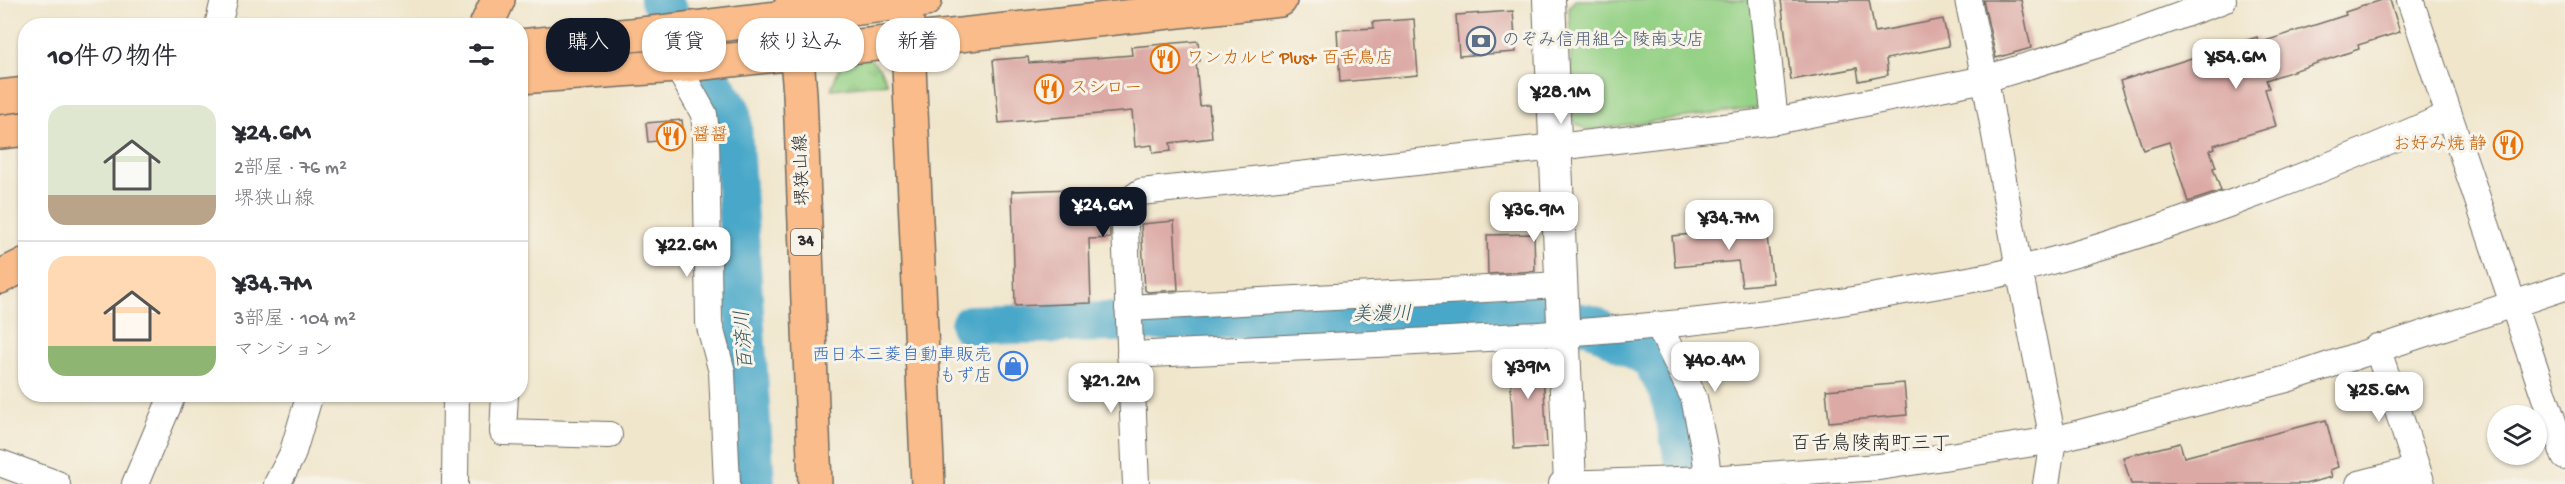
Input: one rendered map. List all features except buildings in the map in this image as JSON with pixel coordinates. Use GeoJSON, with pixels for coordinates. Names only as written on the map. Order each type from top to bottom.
{"type":"FeatureCollection","features":[{"type":"Feature","properties":{"kind":"main road"},"geometry":{"type":"LineString","coordinates":[[490,18],[498,0]]}},
{"type":"Feature","properties":{"kind":"main road"},"geometry":{"type":"LineString","coordinates":[[528,45],[693,28],[793,8],[913,0],[911,18]]}},
{"type":"Feature","properties":{"kind":"main road"},"geometry":{"type":"LineString","coordinates":[[960,34],[1280,0]]}},
{"type":"Feature","properties":{"kind":"main road"},"geometry":{"type":"LineString","coordinates":[[528,76],[642,68]]}},
{"type":"Feature","properties":{"kind":"main road","name":"堺狭山線"},"geometry":{"type":"LineString","coordinates":[[798,72],[815,484]]}},
{"type":"Feature","properties":{"kind":"main road"},"geometry":{"type":"LineString","coordinates":[[910,72],[928,484]]}},
{"type":"Feature","properties":{"kind":"main road"},"geometry":{"type":"LineString","coordinates":[[0,97],[18,95]]}},
{"type":"Feature","properties":{"kind":"main road"},"geometry":{"type":"LineString","coordinates":[[0,132],[18,130]]}},
{"type":"Feature","properties":{"kind":"main road"},"geometry":{"type":"LineString","coordinates":[[0,277],[18,268]]}},
{"type":"Feature","properties":{"kind":"street"},"geometry":{"type":"LineString","coordinates":[[220,18],[224,0]]}},
{"type":"Feature","properties":{"kind":"street"},"geometry":{"type":"LineString","coordinates":[[1549,0],[1570,484]]}},
{"type":"Feature","properties":{"kind":"street"},"geometry":{"type":"LineString","coordinates":[[1762,0],[1774,121]]}},
{"type":"Feature","properties":{"kind":"street"},"geometry":{"type":"LineString","coordinates":[[1968,0],[2053,440],[2046,484]]}},
{"type":"Feature","properties":{"kind":"street"},"geometry":{"type":"LineString","coordinates":[[1136,484],[1124,204],[1141,192],[1774,121],[1985,80],[2119,38],[2223,0]]}},
{"type":"Feature","properties":{"kind":"street"},"geometry":{"type":"LineString","coordinates":[[2410,0],[2565,457]]}},
{"type":"Feature","properties":{"kind":"street"},"geometry":{"type":"LineString","coordinates":[[695,72],[706,135],[709,322],[722,372],[727,484]]}},
{"type":"Feature","properties":{"kind":"street"},"geometry":{"type":"LineString","coordinates":[[1130,349],[1563,334],[1659,326],[1827,306],[2019,269],[2131,238],[2234,203],[2371,150],[2449,116]]}},
{"type":"Feature","properties":{"kind":"street"},"geometry":{"type":"LineString","coordinates":[[1128,311],[1561,285]]}},
{"type":"Feature","properties":{"kind":"street"},"geometry":{"type":"LineString","coordinates":[[1562,484],[1709,482],[1879,467],[2053,440],[2287,379],[2377,347],[2565,287]]}},
{"type":"Feature","properties":{"kind":"street"},"geometry":{"type":"LineString","coordinates":[[1659,326],[1694,398],[1709,482]]}},
{"type":"Feature","properties":{"kind":"street"},"geometry":{"type":"LineString","coordinates":[[2360,484],[2420,477],[2377,347]]}},
{"type":"Feature","properties":{"kind":"street"},"geometry":{"type":"LineString","coordinates":[[135,484],[171,402]]}},
{"type":"Feature","properties":{"kind":"street"},"geometry":{"type":"LineString","coordinates":[[277,484],[292,455],[308,402]]}},
{"type":"Feature","properties":{"kind":"street"},"geometry":{"type":"LineString","coordinates":[[455,484],[456,402]]}},
{"type":"Feature","properties":{"kind":"street"},"geometry":{"type":"LineString","coordinates":[[505,402],[503,432],[609,435]]}},
{"type":"Feature","properties":{"kind":"street"},"geometry":{"type":"LineString","coordinates":[[0,463],[57,484]]}},
{"type":"Feature","properties":{"kind":"green space"},"geometry":{"type":"Polygon","coordinates":[[[1575,0],[1753,0],[1764,100],[1757,108],[1586,130],[1573,121],[1569,7],[1575,0]]]}},
{"type":"Feature","properties":{"kind":"green space"},"geometry":{"type":"Polygon","coordinates":[[[869,58],[876,65],[876,72],[882,72],[887,83],[831,89],[838,72],[864,72],[864,59],[869,58]]]}},
{"type":"Feature","properties":{"kind":"waterway","name":"百済川"},"geometry":{"type":"LineString","coordinates":[[660,0],[731,111],[755,484]]}},
{"type":"Feature","properties":{"kind":"waterway","name":"美濃川"},"geometry":{"type":"LineString","coordinates":[[970,325],[1531,313],[1592,325],[1651,359],[1669,391],[1690,484]]}},
{"type":"Feature","properties":{"kind":"place","name":"のぞみ信用組合 陵南支店"},"geometry":{"type":"Point","coordinates":[1481,41]}},
{"type":"Feature","properties":{"kind":"place","name":"ワンカルビ Plus+ 百舌鳥店"},"geometry":{"type":"Point","coordinates":[1165,59]}},
{"type":"Feature","properties":{"kind":"place","name":"スシロー"},"geometry":{"type":"Point","coordinates":[1049,89]}},
{"type":"Feature","properties":{"kind":"place","name":"醤醤"},"geometry":{"type":"Point","coordinates":[671,136]}},
{"type":"Feature","properties":{"kind":"place","name":"お好み焼 静"},"geometry":{"type":"Point","coordinates":[2508,145]}},
{"type":"Feature","properties":{"kind":"place","name":"西日本三菱自動車販売 もず店"},"geometry":{"type":"Point","coordinates":[1013,366]}},
{"type":"Feature","properties":{"kind":"district","name":"百舌鳥陵南町三丁"},"geometry":{"type":"Point","coordinates":[1871,445]}}]}
